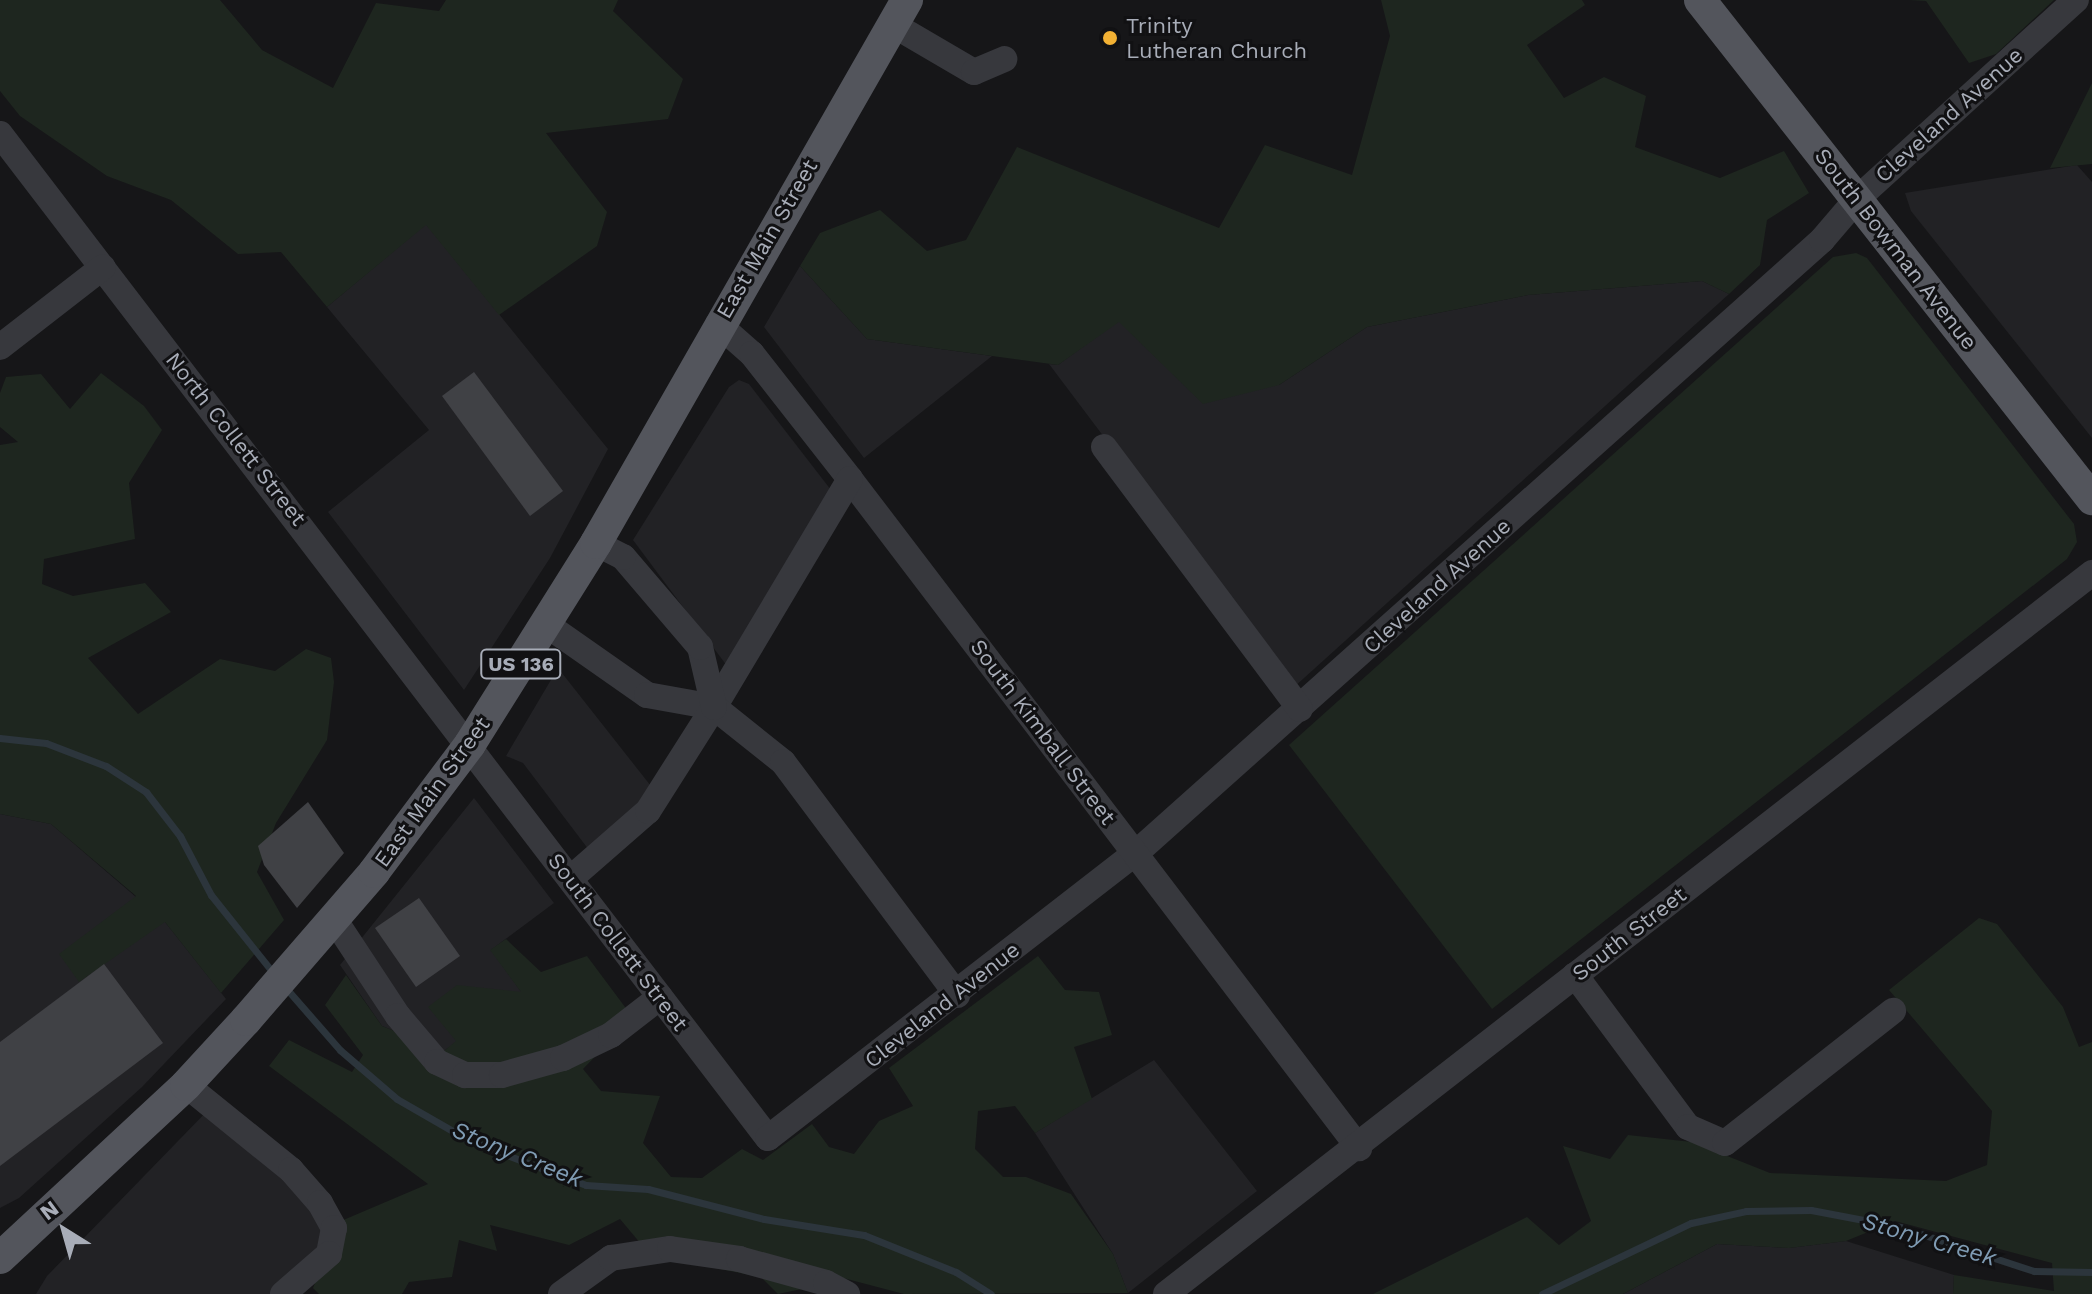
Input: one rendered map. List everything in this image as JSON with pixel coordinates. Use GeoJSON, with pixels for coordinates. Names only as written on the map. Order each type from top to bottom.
{"type":"FeatureCollection","features":[{"type":"Feature","properties":{"kind":"main road","name":"South Bowman Avenue"},"geometry":{"type":"LineString","coordinates":[[1700,0],[2092,499]]}},
{"type":"Feature","properties":{"kind":"main road","name":"East Main Street"},"geometry":{"type":"LineString","coordinates":[[0,1258],[186,1085],[246,1020],[334,919],[470,744],[596,543],[718,324],[900,12]]}},
{"type":"Feature","properties":{"kind":"street","name":"Cleveland Avenue"},"geometry":{"type":"LineString","coordinates":[[768,1138],[957,995],[1136,853],[1822,240],[1857,199],[2076,0]]}},
{"type":"Feature","properties":{"kind":"street"},"geometry":{"type":"LineString","coordinates":[[900,12],[974,72],[1004,59]]}},
{"type":"Feature","properties":{"kind":"street","name":"North Collett Street"},"geometry":{"type":"LineString","coordinates":[[0,134],[470,744]]}},
{"type":"Feature","properties":{"kind":"street"},"geometry":{"type":"LineString","coordinates":[[0,347],[103,267]]}},
{"type":"Feature","properties":{"kind":"street","name":"South Kimball Street"},"geometry":{"type":"LineString","coordinates":[[718,324],[752,354],[850,479],[1359,1148]]}},
{"type":"Feature","properties":{"kind":"street"},"geometry":{"type":"LineString","coordinates":[[1104,447],[1300,709]]}},
{"type":"Feature","properties":{"kind":"street"},"geometry":{"type":"LineString","coordinates":[[570,879],[648,811],[850,479]]}},
{"type":"Feature","properties":{"kind":"street"},"geometry":{"type":"LineString","coordinates":[[596,543],[623,557],[700,647],[714,707]]}},
{"type":"Feature","properties":{"kind":"street","name":"South Street"},"geometry":{"type":"LineString","coordinates":[[1166,1294],[1359,1148],[1575,975],[2092,573]]}},
{"type":"Feature","properties":{"kind":"street"},"geometry":{"type":"LineString","coordinates":[[547,625],[647,695],[714,707],[783,762],[957,995]]}},
{"type":"Feature","properties":{"kind":"street","name":"South Collett Street"},"geometry":{"type":"LineString","coordinates":[[470,744],[768,1138]]}},
{"type":"Feature","properties":{"kind":"street"},"geometry":{"type":"LineString","coordinates":[[334,919],[398,1016],[437,1062],[465,1075],[502,1075],[563,1058],[611,1035],[660,997]]}},
{"type":"Feature","properties":{"kind":"street"},"geometry":{"type":"LineString","coordinates":[[1575,975],[1688,1127],[1725,1143],[1893,1011]]}},
{"type":"Feature","properties":{"kind":"street"},"geometry":{"type":"LineString","coordinates":[[186,1085],[291,1170],[320,1203],[334,1228],[329,1254],[283,1294]]}},
{"type":"Feature","properties":{"kind":"street"},"geometry":{"type":"LineString","coordinates":[[561,1294],[611,1258],[670,1249],[739,1259],[826,1283],[847,1294]]}},
{"type":"Feature","properties":{"kind":"shaded area"},"geometry":{"type":"Polygon","coordinates":[[[0,0],[220,0],[262,50],[333,88],[376,3],[439,11],[446,0],[618,0],[613,11],[683,79],[668,119],[546,133],[607,212],[597,246],[499,315],[426,225],[327,307],[281,252],[238,254],[171,200],[107,176],[20,116],[0,91],[0,0]]]}},
{"type":"Feature","properties":{"kind":"shaded area"},"geometry":{"type":"Polygon","coordinates":[[[1381,0],[1582,0],[1585,5],[1527,45],[1564,98],[1604,77],[1646,96],[1635,147],[1720,178],[1784,151],[1809,193],[1767,220],[1760,265],[1729,294],[1702,281],[1528,295],[1367,327],[1279,385],[1203,404],[1119,322],[1058,365],[867,339],[800,266],[820,233],[880,210],[927,251],[966,240],[1017,147],[1219,228],[1265,145],[1352,175],[1390,36],[1381,0]]]}},
{"type":"Feature","properties":{"kind":"shaded area"},"geometry":{"type":"Polygon","coordinates":[[[1909,0],[2054,0],[1996,54],[1969,63],[1926,1],[1909,0]]]}},
{"type":"Feature","properties":{"kind":"shaded area"},"geometry":{"type":"Polygon","coordinates":[[[2092,83],[2092,164],[2050,168],[2092,83]]]}},
{"type":"Feature","properties":{"kind":"shaded area"},"geometry":{"type":"Polygon","coordinates":[[[2077,165],[2092,182],[2092,438],[1911,211],[1905,193],[2077,165]]]}},
{"type":"Feature","properties":{"kind":"shaded area"},"geometry":{"type":"Polygon","coordinates":[[[426,224],[608,449],[550,558],[464,690],[328,512],[429,430],[327,307],[426,224]]]}},
{"type":"Feature","properties":{"kind":"shaded area"},"geometry":{"type":"Polygon","coordinates":[[[1856,253],[1867,258],[2074,524],[2077,542],[2067,559],[1492,1009],[1289,745],[1833,257],[1856,253]]]}},
{"type":"Feature","properties":{"kind":"shaded area"},"geometry":{"type":"Polygon","coordinates":[[[800,266],[867,339],[992,356],[864,458],[764,327],[800,266]]]}},
{"type":"Feature","properties":{"kind":"shaded area"},"geometry":{"type":"Polygon","coordinates":[[[1702,281],[1729,294],[1293,688],[1049,364],[1058,365],[1118,321],[1279,385],[1367,327],[1528,295],[1702,281]]]}},
{"type":"Feature","properties":{"kind":"shaded area"},"geometry":{"type":"Polygon","coordinates":[[[101,373],[144,406],[162,430],[129,483],[135,539],[44,559],[42,584],[73,596],[145,583],[171,612],[88,658],[138,714],[220,659],[275,671],[306,649],[331,658],[334,682],[327,740],[276,823],[257,872],[284,920],[221,993],[165,922],[79,982],[59,954],[136,896],[51,824],[0,814],[0,445],[18,442],[0,427],[0,393],[6,377],[41,374],[70,409],[101,373]]]}},
{"type":"Feature","properties":{"kind":"shaded area"},"geometry":{"type":"Polygon","coordinates":[[[739,380],[749,384],[838,499],[733,674],[633,540],[729,387],[739,380]]]}},
{"type":"Feature","properties":{"kind":"shaded area"},"geometry":{"type":"Polygon","coordinates":[[[558,668],[658,795],[595,858],[523,763],[506,756],[558,668]]]}},
{"type":"Feature","properties":{"kind":"shaded area"},"geometry":{"type":"Polygon","coordinates":[[[474,798],[554,903],[491,950],[522,993],[444,1051],[382,1026],[340,965],[474,798]]]}},
{"type":"Feature","properties":{"kind":"shaded area"},"geometry":{"type":"Polygon","coordinates":[[[0,814],[51,824],[165,922],[226,999],[142,1087],[19,1198],[0,1208],[0,814]]]}},
{"type":"Feature","properties":{"kind":"shaded area"},"geometry":{"type":"Polygon","coordinates":[[[1979,918],[1997,924],[2063,1007],[2079,1047],[2092,1042],[2092,1294],[1953,1294],[1954,1275],[2054,1291],[2052,1263],[1895,1221],[1846,1241],[1789,1248],[1717,1244],[1623,1294],[1373,1294],[1527,1217],[1559,1245],[1591,1221],[1563,1146],[1610,1159],[1628,1135],[1692,1142],[1770,1173],[1946,1181],[1987,1165],[1992,1111],[1889,990],[1979,918]]]}},
{"type":"Feature","properties":{"kind":"shaded area"},"geometry":{"type":"Polygon","coordinates":[[[506,939],[541,972],[587,956],[625,1007],[626,1025],[583,1069],[601,1091],[660,1096],[643,1143],[671,1177],[702,1178],[742,1149],[763,1160],[812,1124],[829,1147],[854,1154],[879,1121],[913,1106],[889,1068],[1038,956],[1065,990],[1099,992],[1112,1035],[1074,1047],[1092,1099],[1035,1133],[1015,1106],[978,1111],[975,1149],[1003,1177],[1026,1177],[1071,1194],[1113,1254],[1128,1293],[904,1294],[809,1269],[802,1289],[778,1294],[761,1277],[673,1260],[641,1244],[620,1219],[569,1245],[490,1225],[497,1251],[459,1240],[452,1277],[409,1282],[402,1294],[319,1294],[313,1288],[341,1221],[428,1184],[269,1066],[289,1040],[352,1072],[363,1055],[325,1005],[346,975],[382,1026],[444,1051],[456,1041],[428,1007],[457,985],[521,992],[490,950],[506,939]]]}},
{"type":"Feature","properties":{"kind":"shaded area"},"geometry":{"type":"Polygon","coordinates":[[[1154,1060],[1257,1191],[1128,1293],[1113,1254],[1035,1133],[1154,1060]]]}},
{"type":"Feature","properties":{"kind":"shaded area"},"geometry":{"type":"Polygon","coordinates":[[[212,1106],[334,1228],[283,1294],[36,1294],[47,1276],[212,1106]]]}},
{"type":"Feature","properties":{"kind":"shaded area"},"geometry":{"type":"Polygon","coordinates":[[[1846,1241],[1954,1275],[1953,1294],[1623,1294],[1717,1244],[1789,1248],[1846,1241]]]}},
{"type":"Feature","properties":{"kind":"building"},"geometry":{"type":"Polygon","coordinates":[[[474,372],[563,491],[530,516],[442,396],[474,372]]]}},
{"type":"Feature","properties":{"kind":"building"},"geometry":{"type":"Polygon","coordinates":[[[308,802],[344,853],[297,908],[264,865],[258,846],[308,802]]]}},
{"type":"Feature","properties":{"kind":"building"},"geometry":{"type":"Polygon","coordinates":[[[419,898],[460,956],[416,987],[375,928],[419,898]]]}},
{"type":"Feature","properties":{"kind":"building"},"geometry":{"type":"Polygon","coordinates":[[[104,964],[163,1043],[0,1166],[0,1042],[104,964]]]}},
{"type":"Feature","properties":{"kind":"waterway","name":"Stony Creek"},"geometry":{"type":"LineString","coordinates":[[0,738],[46,743],[106,766],[146,792],[180,836],[211,895],[274,974]]}},
{"type":"Feature","properties":{"kind":"waterway","name":"Stony Creek"},"geometry":{"type":"LineString","coordinates":[[285,987],[340,1050],[397,1099],[470,1141],[586,1185],[648,1189],[764,1219],[864,1235],[956,1272],[991,1294]]}},
{"type":"Feature","properties":{"kind":"waterway","name":"Stony Creek"},"geometry":{"type":"LineString","coordinates":[[1542,1294],[1691,1223],[1746,1211],[1811,1210],[1900,1227],[2034,1271],[2092,1272]]}},
{"type":"Feature","properties":{"kind":"place","name":"Trinity Lutheran Church"},"geometry":{"type":"Point","coordinates":[1110,38]}}]}
